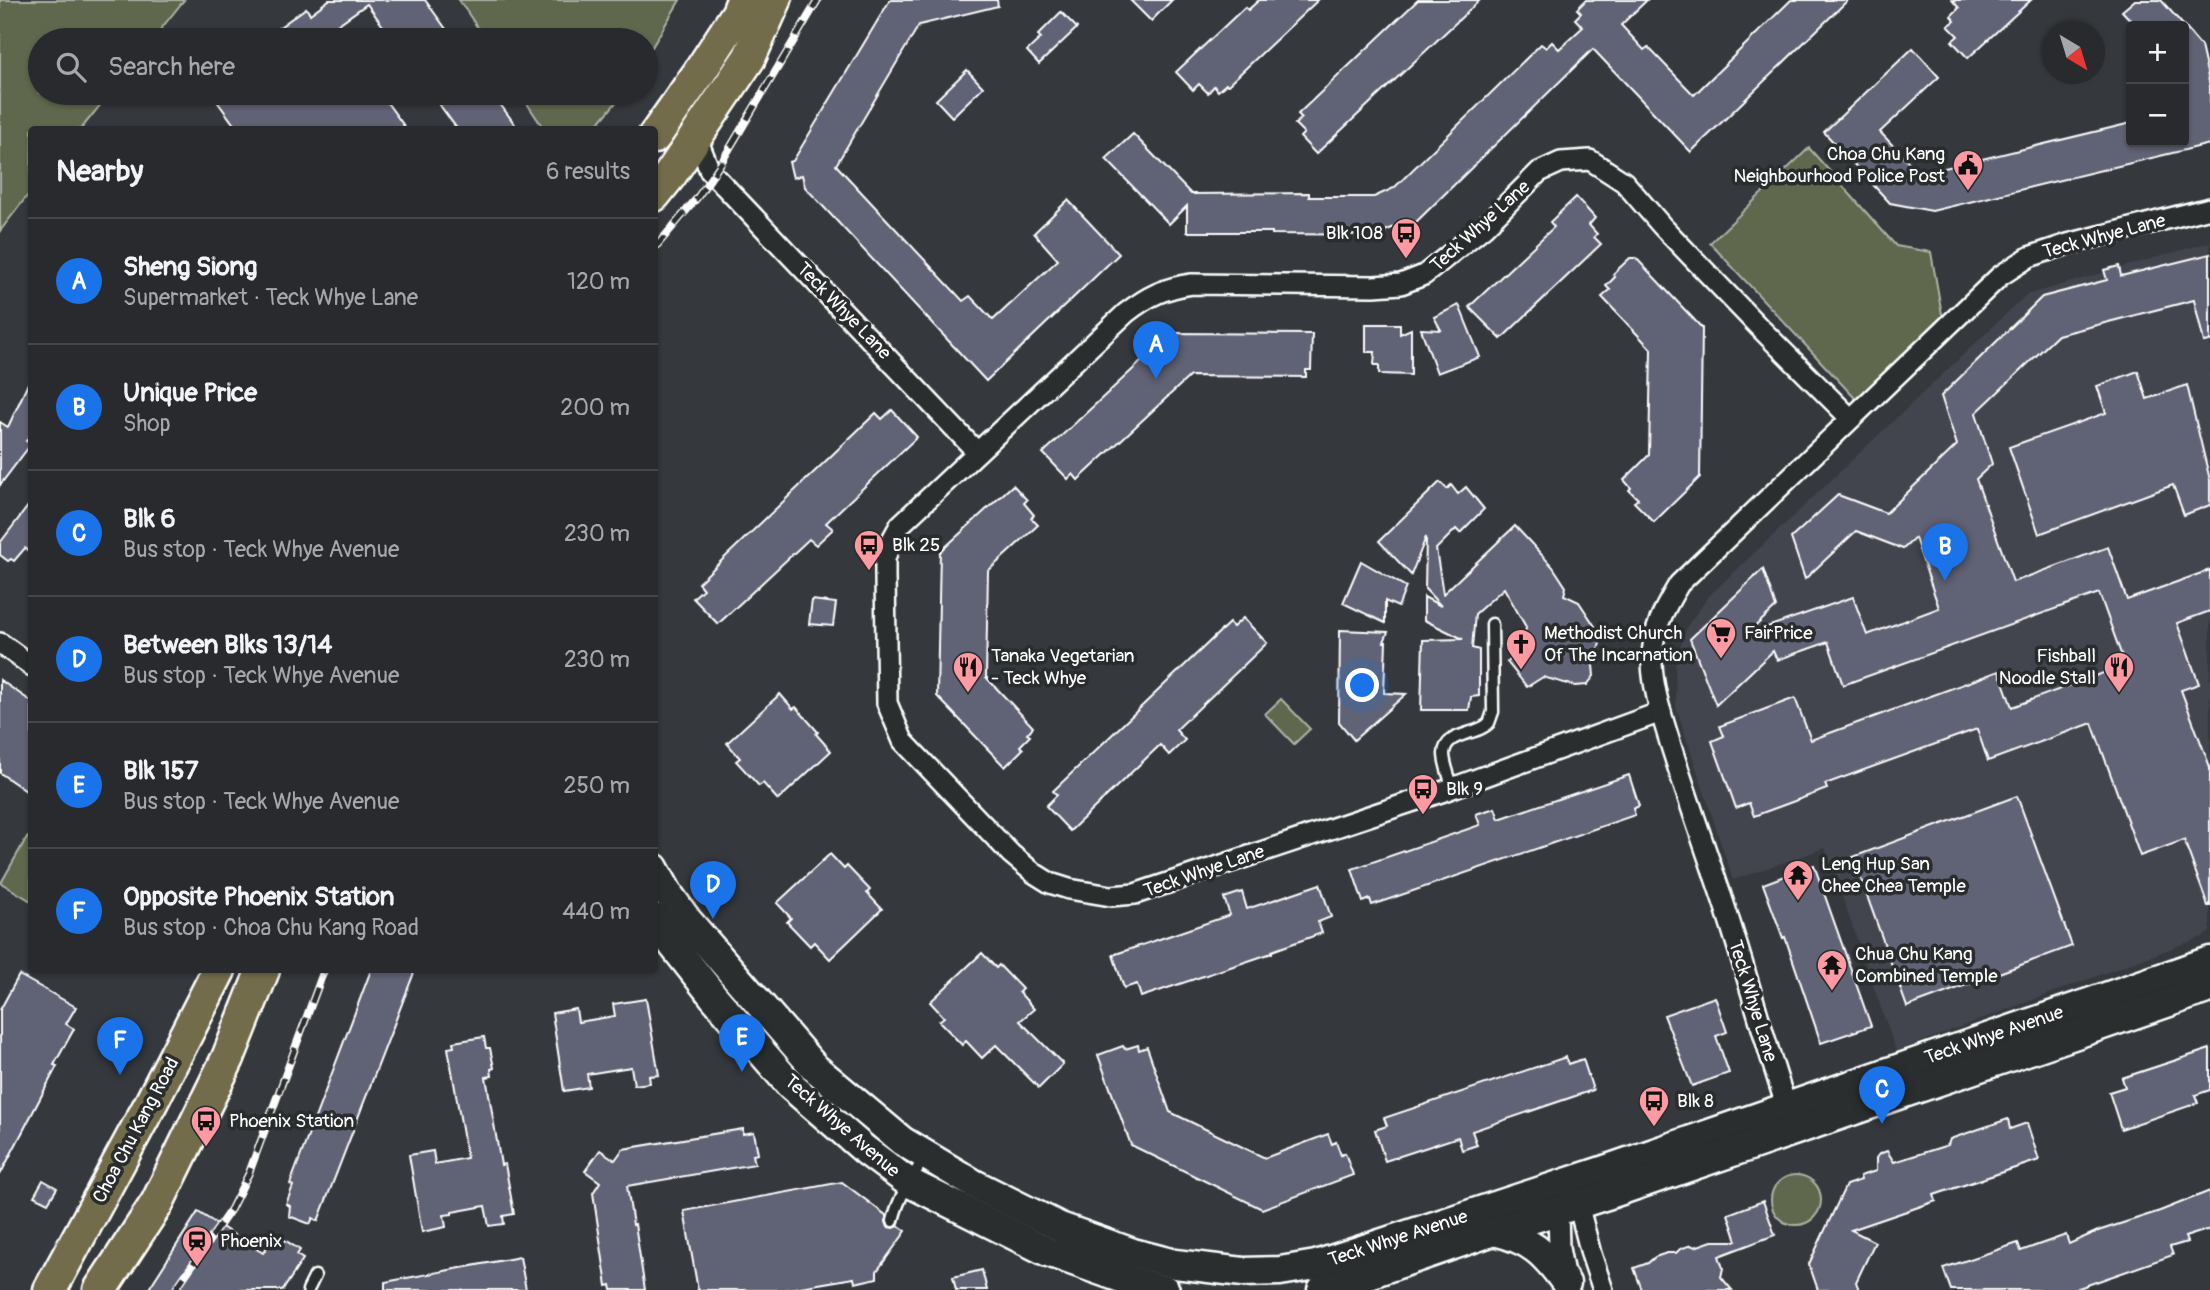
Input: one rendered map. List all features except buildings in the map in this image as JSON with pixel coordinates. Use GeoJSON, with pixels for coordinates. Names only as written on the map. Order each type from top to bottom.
{"type":"FeatureCollection","features":[{"type":"Feature","properties":{"kind":"main road"},"geometry":{"type":"LineString","coordinates":[[658,131],[738,13],[743,0]]}},
{"type":"Feature","properties":{"kind":"main road"},"geometry":{"type":"LineString","coordinates":[[662,185],[749,58],[775,0]]}},
{"type":"Feature","properties":{"kind":"main road","name":"Teck Whye Avenue"},"geometry":{"type":"LineString","coordinates":[[658,875],[687,920],[815,1068],[902,1141],[974,1184],[1060,1227],[1133,1253],[1170,1281]]}},
{"type":"Feature","properties":{"kind":"main road","name":"Teck Whye Avenue"},"geometry":{"type":"LineString","coordinates":[[658,924],[706,986],[791,1086],[865,1150],[908,1182],[1048,1252],[1124,1279],[1170,1281],[1316,1265],[1565,1196],[1791,1118],[2210,961]]}},
{"type":"Feature","properties":{"kind":"main road","name":"Choa Chu Kang Road"},"geometry":{"type":"LineString","coordinates":[[50,1290],[217,973]]}},
{"type":"Feature","properties":{"kind":"main road"},"geometry":{"type":"LineString","coordinates":[[100,1290],[157,1203],[228,1058],[262,973]]}},
{"type":"Feature","properties":{"kind":"main road","name":"Teck Whye Avenue"},"geometry":{"type":"LineString","coordinates":[[1791,1118],[2210,988]]}},
{"type":"Feature","properties":{"kind":"main road"},"geometry":{"type":"LineString","coordinates":[[151,1103],[154,1126],[162,1134],[172,1135],[180,1131],[207,1102]]}},
{"type":"Feature","properties":{"kind":"main road"},"geometry":{"type":"LineString","coordinates":[[112,1177],[136,1157],[152,1155],[160,1159],[164,1165],[157,1203]]}},
{"type":"Feature","properties":{"kind":"main road","name":"Teck Whye Avenue"},"geometry":{"type":"LineString","coordinates":[[1322,1290],[1494,1231],[1565,1196]]}},
{"type":"Feature","properties":{"kind":"main road"},"geometry":{"type":"LineString","coordinates":[[1494,1231],[1517,1237],[1534,1246],[1553,1265],[1567,1286]]}},
{"type":"Feature","properties":{"kind":"street","name":"Teck Whye Lane"},"geometry":{"type":"LineString","coordinates":[[696,136],[710,171],[977,452]]}},
{"type":"Feature","properties":{"kind":"street","name":"Teck Whye Lane"},"geometry":{"type":"LineString","coordinates":[[1661,712],[1452,787],[1135,894],[1111,896],[1069,890],[1050,883],[1011,854],[903,741],[887,703],[885,568],[890,543],[901,525],[1139,303],[1169,287],[1192,284],[1401,284],[1424,275],[1484,227],[1539,172],[1561,162],[1590,160],[1624,182],[1758,326],[1850,418]]}},
{"type":"Feature","properties":{"kind":"street"},"geometry":{"type":"LineString","coordinates":[[662,185],[710,171]]}},
{"type":"Feature","properties":{"kind":"street","name":"Teck Whye Lane"},"geometry":{"type":"LineString","coordinates":[[1791,1118],[1661,712],[1653,671],[1654,631],[1679,584],[2000,276],[2029,257],[2068,244],[2210,208]]}},
{"type":"Feature","properties":{"kind":"street"},"geometry":{"type":"LineString","coordinates":[[0,643],[28,663]]}},
{"type":"Feature","properties":{"kind":"street"},"geometry":{"type":"LineString","coordinates":[[1565,1196],[1559,1248],[1567,1286]]}},
{"type":"Feature","properties":{"kind":"street"},"geometry":{"type":"LineString","coordinates":[[1565,1196],[1591,1254],[1603,1290]]}},
{"type":"Feature","properties":{"kind":"lane"},"geometry":{"type":"LineString","coordinates":[[1452,787],[1444,756],[1445,747],[1452,740],[1489,722],[1493,712],[1492,624]]}},
{"type":"Feature","properties":{"kind":"lane"},"geometry":{"type":"LineString","coordinates":[[893,1221],[908,1182],[926,1155]]}},
{"type":"Feature","properties":{"kind":"lane"},"geometry":{"type":"LineString","coordinates":[[308,1290],[315,1276]]}},
{"type":"Feature","properties":{"kind":"shaded area"},"geometry":{"type":"Polygon","coordinates":[[[2210,242],[2210,932],[1896,1051],[1825,848],[1733,880],[1676,707],[1675,663],[1687,626],[1709,596],[2026,295],[2210,242]]]}},
{"type":"Feature","properties":{"kind":"green space"},"geometry":{"type":"Polygon","coordinates":[[[0,0],[184,0],[162,28],[28,28],[28,105],[100,105],[83,126],[28,126],[28,195],[0,231],[0,0]]]}},
{"type":"Feature","properties":{"kind":"green space"},"geometry":{"type":"Polygon","coordinates":[[[459,0],[680,0],[658,37],[658,28],[478,28],[459,0]]]}},
{"type":"Feature","properties":{"kind":"green space"},"geometry":{"type":"Polygon","coordinates":[[[528,105],[614,105],[596,126],[542,126],[528,105]]]}},
{"type":"Feature","properties":{"kind":"green space"},"geometry":{"type":"Polygon","coordinates":[[[1809,148],[1896,246],[1931,252],[1946,337],[1867,411],[1710,243],[1809,148]]]}},
{"type":"Feature","properties":{"kind":"green space"},"geometry":{"type":"Polygon","coordinates":[[[1281,699],[1310,729],[1294,744],[1265,714],[1281,699]]]}},
{"type":"Feature","properties":{"kind":"green space"},"geometry":{"type":"Polygon","coordinates":[[[27,837],[28,838],[28,899],[1,883],[27,837]]]}},
{"type":"Feature","properties":{"kind":"green space"},"geometry":{"type":"Polygon","coordinates":[[[1796,1175],[1813,1183],[1821,1200],[1813,1217],[1796,1225],[1779,1217],[1771,1200],[1779,1183],[1796,1175]]]}},
{"type":"Feature","properties":{"kind":"railway"},"geometry":{"type":"LineString","coordinates":[[658,244],[697,198],[721,163],[818,0]]}},
{"type":"Feature","properties":{"kind":"railway"},"geometry":{"type":"LineString","coordinates":[[175,1290],[231,1209],[249,1173],[323,973]]}},
{"type":"Feature","properties":{"kind":"place","name":"Choa Chu Kang Neighbourhood Police Post"},"geometry":{"type":"Point","coordinates":[1968,192]}},
{"type":"Feature","properties":{"kind":"place","name":"Blk 108"},"geometry":{"type":"Point","coordinates":[1406,260]}},
{"type":"Feature","properties":{"kind":"place","name":"Sheng Siong"},"geometry":{"type":"Point","coordinates":[1156,379]}},
{"type":"Feature","properties":{"kind":"place","name":"Blk 25"},"geometry":{"type":"Point","coordinates":[869,572]}},
{"type":"Feature","properties":{"kind":"place","name":"Unique Price"},"geometry":{"type":"Point","coordinates":[1945,581]}},
{"type":"Feature","properties":{"kind":"place","name":"FairPrice"},"geometry":{"type":"Point","coordinates":[1721,660]}},
{"type":"Feature","properties":{"kind":"place","name":"Methodist Church Of The Incarnation"},"geometry":{"type":"Point","coordinates":[1521,671]}},
{"type":"Feature","properties":{"kind":"place","name":"Tanaka Vegetarian - Teck Whye"},"geometry":{"type":"Point","coordinates":[968,694]}},
{"type":"Feature","properties":{"kind":"place","name":"Fishball Noodle Stall"},"geometry":{"type":"Point","coordinates":[2119,694]}},
{"type":"Feature","properties":{"kind":"place","name":"Blk 9"},"geometry":{"type":"Point","coordinates":[1423,816]}},
{"type":"Feature","properties":{"kind":"place","name":"Leng Hup San Chee Chea Temple"},"geometry":{"type":"Point","coordinates":[1798,902]}},
{"type":"Feature","properties":{"kind":"place","name":"Between Blks 13/14"},"geometry":{"type":"Point","coordinates":[713,919]}},
{"type":"Feature","properties":{"kind":"place","name":"Chua Chu Kang Combined Temple"},"geometry":{"type":"Point","coordinates":[1832,992]}},
{"type":"Feature","properties":{"kind":"place","name":"Blk 157"},"geometry":{"type":"Point","coordinates":[742,1072]}},
{"type":"Feature","properties":{"kind":"place","name":"Opposite Phoenix Station"},"geometry":{"type":"Point","coordinates":[120,1075]}},
{"type":"Feature","properties":{"kind":"place","name":"Blk 6"},"geometry":{"type":"Point","coordinates":[1882,1124]}},
{"type":"Feature","properties":{"kind":"place","name":"Blk 8"},"geometry":{"type":"Point","coordinates":[1654,1128]}},
{"type":"Feature","properties":{"kind":"place","name":"Phoenix Station"},"geometry":{"type":"Point","coordinates":[206,1148]}},
{"type":"Feature","properties":{"kind":"place","name":"Phoenix"},"geometry":{"type":"Point","coordinates":[197,1268]}}]}
